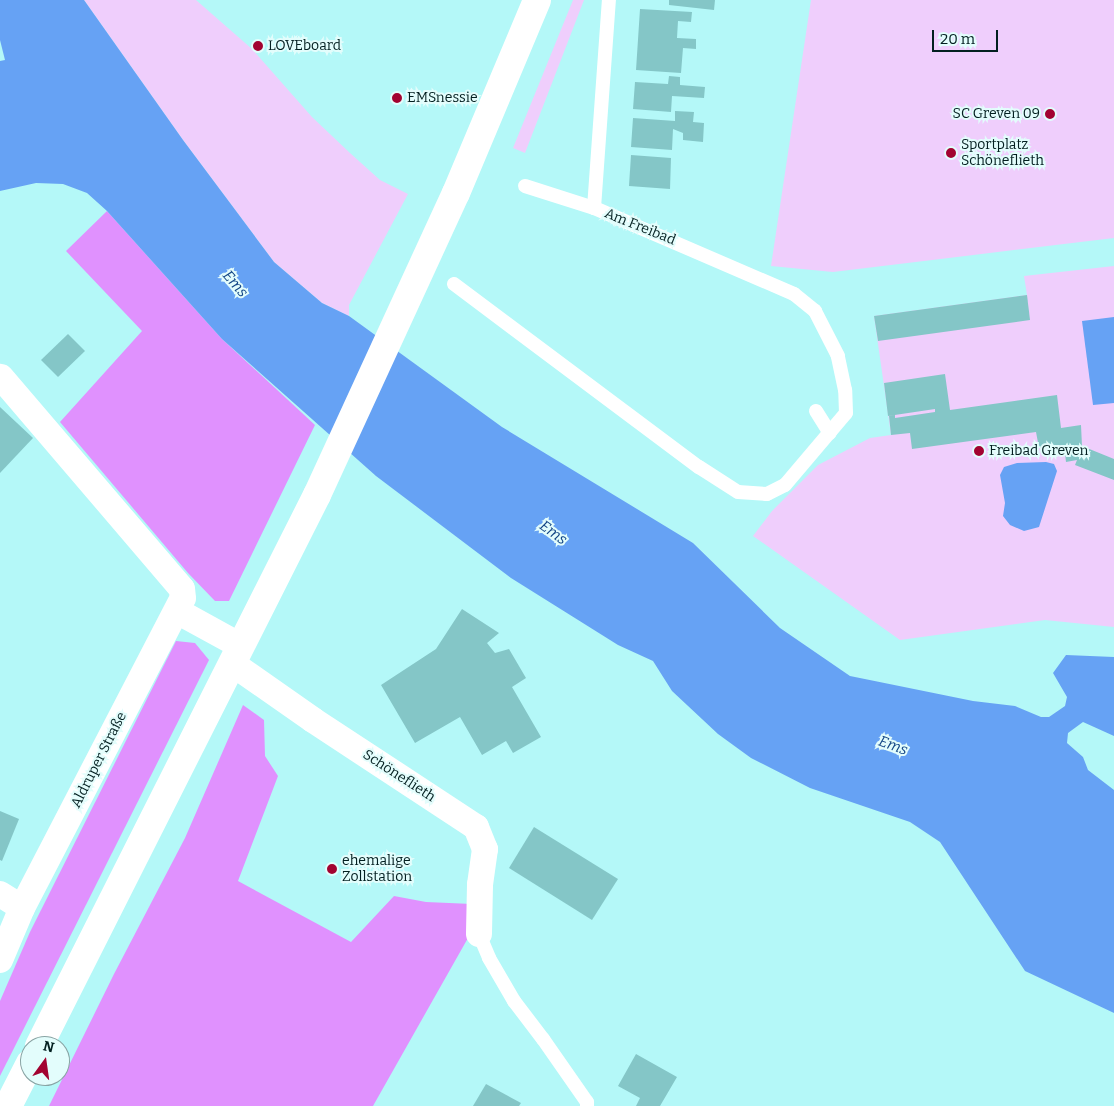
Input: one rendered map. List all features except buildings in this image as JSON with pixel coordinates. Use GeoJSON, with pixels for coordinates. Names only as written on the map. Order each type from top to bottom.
{"type":"FeatureCollection","features":[{"type":"Feature","properties":{"kind":"main road"},"geometry":{"type":"LineString","coordinates":[[44,1036],[317,495],[456,193],[537,0]]}},
{"type":"Feature","properties":{"kind":"main road"},"geometry":{"type":"LineString","coordinates":[[8,1106],[20,1083]]}},
{"type":"Feature","properties":{"kind":"street","name":"Aldruper Straße"},"geometry":{"type":"LineString","coordinates":[[0,960],[22,908],[183,598],[182,589],[1,377]]}},
{"type":"Feature","properties":{"kind":"street"},"geometry":{"type":"LineString","coordinates":[[177,611],[237,655]]}},
{"type":"Feature","properties":{"kind":"street","name":"Schöneflieth"},"geometry":{"type":"LineString","coordinates":[[237,655],[313,720],[476,826],[485,849],[480,884],[478,934]]}},
{"type":"Feature","properties":{"kind":"street"},"geometry":{"type":"LineString","coordinates":[[0,894],[22,908]]}},
{"type":"Feature","properties":{"kind":"lane","name":"Am Freibad"},"geometry":{"type":"LineString","coordinates":[[454,284],[699,468],[738,492],[767,494],[785,485],[846,413],[845,390],[838,356],[815,311],[794,294],[594,208],[610,0]]}},
{"type":"Feature","properties":{"kind":"lane"},"geometry":{"type":"LineString","coordinates":[[525,186],[594,208]]}},
{"type":"Feature","properties":{"kind":"lane"},"geometry":{"type":"LineString","coordinates":[[816,411],[830,433]]}},
{"type":"Feature","properties":{"kind":"lane"},"geometry":{"type":"LineString","coordinates":[[478,934],[488,958],[514,1001],[587,1102],[587,1106]]}},
{"type":"Feature","properties":{"kind":"shaded area"},"geometry":{"type":"Polygon","coordinates":[[[84,0],[196,0],[252,49],[312,117],[350,153],[380,180],[408,194],[349,305],[349,316],[322,303],[274,262],[183,140],[84,0]]]}},
{"type":"Feature","properties":{"kind":"shaded area"},"geometry":{"type":"Polygon","coordinates":[[[573,0],[584,0],[525,153],[513,148],[573,0]]]}},
{"type":"Feature","properties":{"kind":"shaded area","name":"Sportplatz Schöneflieth"},"geometry":{"type":"Polygon","coordinates":[[[811,0],[1114,0],[1114,238],[833,272],[771,266],[811,0]]]}},
{"type":"Feature","properties":{"kind":"shaded area"},"geometry":{"type":"Polygon","coordinates":[[[107,211],[222,339],[315,425],[229,601],[215,601],[188,573],[60,422],[142,331],[66,251],[107,211]]]}},
{"type":"Feature","properties":{"kind":"shaded area","name":"Freibad Greven"},"geometry":{"type":"Polygon","coordinates":[[[1114,266],[1114,627],[1045,620],[900,640],[753,536],[772,511],[818,465],[870,438],[891,435],[874,316],[1027,295],[1024,276],[1114,266]]]}},
{"type":"Feature","properties":{"kind":"shaded area"},"geometry":{"type":"Polygon","coordinates":[[[176,641],[195,643],[209,660],[0,1076],[0,1001],[30,932],[176,641]]]}},
{"type":"Feature","properties":{"kind":"shaded area"},"geometry":{"type":"Polygon","coordinates":[[[243,705],[264,720],[265,756],[278,776],[238,881],[351,942],[394,896],[426,902],[472,904],[468,938],[373,1106],[49,1106],[59,1086],[70,1086],[70,1063],[185,838],[243,705]]]}},
{"type":"Feature","properties":{"kind":"water","name":"Ems"},"geometry":{"type":"Polygon","coordinates":[[[0,0],[84,0],[183,140],[274,262],[322,303],[349,316],[502,427],[693,543],[780,628],[850,676],[973,701],[1015,706],[1041,717],[1049,717],[1065,706],[1067,697],[1053,673],[1066,655],[1114,657],[1114,736],[1083,722],[1068,733],[1067,743],[1083,757],[1088,770],[1114,790],[1114,1013],[1025,971],[940,842],[910,822],[810,788],[751,758],[718,734],[672,691],[653,661],[618,645],[511,578],[376,476],[222,339],[107,211],[87,193],[63,184],[36,183],[0,191],[0,61],[5,60],[0,40],[0,0]]]}},
{"type":"Feature","properties":{"kind":"water"},"geometry":{"type":"Polygon","coordinates":[[[1114,317],[1114,403],[1093,405],[1082,321],[1114,317]]]}},
{"type":"Feature","properties":{"kind":"water"},"geometry":{"type":"Polygon","coordinates":[[[1046,462],[1054,464],[1057,471],[1039,527],[1024,531],[1010,525],[1003,516],[1005,503],[1000,475],[1004,467],[1017,463],[1046,462]]]}},
{"type":"Feature","properties":{"kind":"place","name":"LOVEboard"},"geometry":{"type":"Point","coordinates":[258,46]}},
{"type":"Feature","properties":{"kind":"place","name":"EMSnessie"},"geometry":{"type":"Point","coordinates":[397,98]}},
{"type":"Feature","properties":{"kind":"place","name":"SC Greven 09"},"geometry":{"type":"Point","coordinates":[1050,114]}},
{"type":"Feature","properties":{"kind":"place","name":"Sportplatz Schöneflieth"},"geometry":{"type":"Point","coordinates":[951,153]}},
{"type":"Feature","properties":{"kind":"place","name":"Freibad Greven"},"geometry":{"type":"Point","coordinates":[979,451]}},
{"type":"Feature","properties":{"kind":"place","name":"ehemalige Zollstation"},"geometry":{"type":"Point","coordinates":[332,869]}}]}
